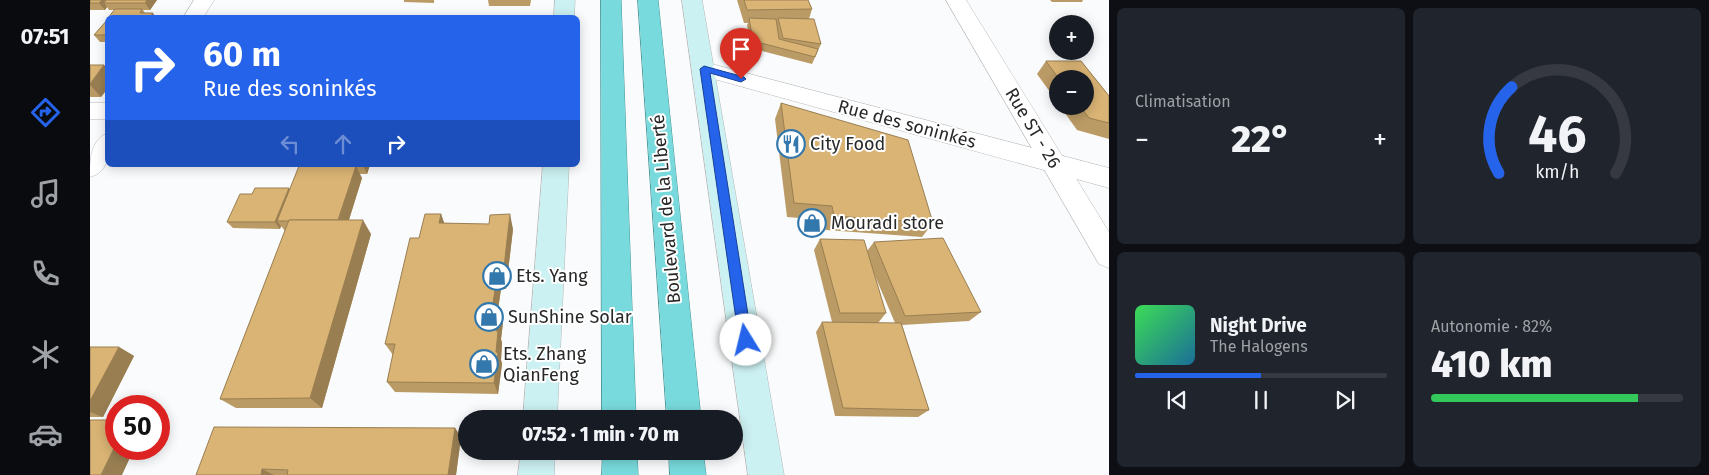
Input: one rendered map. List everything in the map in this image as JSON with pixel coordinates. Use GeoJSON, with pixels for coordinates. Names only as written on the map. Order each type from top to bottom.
{"type":"FeatureCollection","features":[{"type":"Feature","properties":{"kind":"highway"},"geometry":{"type":"LineString","coordinates":[[611,0],[619,410]]}},
{"type":"Feature","properties":{"kind":"highway","name":"Boulevard de la Liberté"},"geometry":{"type":"LineString","coordinates":[[648,0],[683,410]]}},
{"type":"Feature","properties":{"kind":"highway"},"geometry":{"type":"LineString","coordinates":[[620,460],[620,475]]}},
{"type":"Feature","properties":{"kind":"highway"},"geometry":{"type":"LineString","coordinates":[[687,460],[688,475]]}},
{"type":"Feature","properties":{"kind":"main road"},"geometry":{"type":"LineString","coordinates":[[564,15],[565,0]]}},
{"type":"Feature","properties":{"kind":"main road"},"geometry":{"type":"LineString","coordinates":[[692,0],[766,475]]}},
{"type":"Feature","properties":{"kind":"main road"},"geometry":{"type":"LineString","coordinates":[[541,410],[556,167]]}},
{"type":"Feature","properties":{"kind":"main road"},"geometry":{"type":"LineString","coordinates":[[536,475],[537,460]]}},
{"type":"Feature","properties":{"kind":"street"},"geometry":{"type":"LineString","coordinates":[[194,15],[204,0]]}},
{"type":"Feature","properties":{"kind":"street","name":"Rue ST - 26"},"geometry":{"type":"LineString","coordinates":[[956,0],[1109,256]]}},
{"type":"Feature","properties":{"kind":"street","name":"Rue des soninkés"},"geometry":{"type":"LineString","coordinates":[[704,69],[1109,178]]}},
{"type":"Feature","properties":{"kind":"street"},"geometry":{"type":"LineString","coordinates":[[90,111],[105,111]]}},
{"type":"Feature","properties":{"kind":"street"},"geometry":{"type":"LineString","coordinates":[[90,168],[105,146]]}},
{"type":"Feature","properties":{"kind":"building"},"geometry":{"type":"Polygon","coordinates":[[[90,0],[102,0],[99,3],[90,3],[90,0]]]}},
{"type":"Feature","properties":{"kind":"building"},"geometry":{"type":"Polygon","coordinates":[[[106,0],[147,0],[145,3],[104,3],[106,0]]]}},
{"type":"Feature","properties":{"kind":"building"},"geometry":{"type":"Polygon","coordinates":[[[744,0],[808,0],[812,9],[747,10],[744,0]]]}},
{"type":"Feature","properties":{"kind":"building"},"geometry":{"type":"Polygon","coordinates":[[[115,9],[142,9],[140,13],[153,13],[151,15],[110,15],[115,9]]]}},
{"type":"Feature","properties":{"kind":"building"},"geometry":{"type":"Polygon","coordinates":[[[749,18],[776,19],[779,39],[818,49],[815,57],[753,41],[749,18]]]}},
{"type":"Feature","properties":{"kind":"building"},"geometry":{"type":"Polygon","coordinates":[[[778,18],[814,19],[821,44],[783,38],[778,18]]]}},
{"type":"Feature","properties":{"kind":"building"},"geometry":{"type":"Polygon","coordinates":[[[105,22],[105,35],[94,35],[105,22]]]}},
{"type":"Feature","properties":{"kind":"building"},"geometry":{"type":"Polygon","coordinates":[[[1046,61],[1081,61],[1088,70],[1052,70],[1046,61]]]}},
{"type":"Feature","properties":{"kind":"building"},"geometry":{"type":"Polygon","coordinates":[[[90,65],[104,65],[90,84],[90,65]]]}},
{"type":"Feature","properties":{"kind":"building"},"geometry":{"type":"Polygon","coordinates":[[[1094,77],[1109,96],[1109,123],[1089,118],[1087,115],[1094,115],[1094,77]]]}},
{"type":"Feature","properties":{"kind":"building"},"geometry":{"type":"Polygon","coordinates":[[[781,103],[908,140],[933,223],[834,216],[832,206],[794,203],[781,103]]]}},
{"type":"Feature","properties":{"kind":"building"},"geometry":{"type":"Polygon","coordinates":[[[299,167],[356,167],[338,220],[277,221],[299,167]]]}},
{"type":"Feature","properties":{"kind":"building"},"geometry":{"type":"Polygon","coordinates":[[[255,188],[289,188],[275,222],[227,222],[240,194],[252,194],[255,188]]]}},
{"type":"Feature","properties":{"kind":"building"},"geometry":{"type":"Polygon","coordinates":[[[425,214],[441,214],[439,223],[489,224],[490,215],[510,214],[503,276],[497,276],[492,310],[499,310],[496,331],[498,331],[496,352],[498,353],[494,383],[387,382],[395,344],[385,344],[410,238],[419,238],[425,214]]]}},
{"type":"Feature","properties":{"kind":"building"},"geometry":{"type":"Polygon","coordinates":[[[289,220],[363,220],[310,398],[220,399],[289,220]]]}},
{"type":"Feature","properties":{"kind":"building"},"geometry":{"type":"Polygon","coordinates":[[[943,238],[981,312],[905,316],[874,242],[943,238]]]}},
{"type":"Feature","properties":{"kind":"building"},"geometry":{"type":"Polygon","coordinates":[[[820,239],[864,240],[886,313],[840,313],[820,239]]]}},
{"type":"Feature","properties":{"kind":"building"},"geometry":{"type":"Polygon","coordinates":[[[822,322],[901,323],[929,410],[843,408],[822,322]]]}},
{"type":"Feature","properties":{"kind":"building"},"geometry":{"type":"Polygon","coordinates":[[[90,347],[119,347],[90,401],[90,347]]]}},
{"type":"Feature","properties":{"kind":"building"},"geometry":{"type":"Polygon","coordinates":[[[90,420],[105,420],[105,460],[108,460],[101,475],[90,475],[90,420]]]}},
{"type":"Feature","properties":{"kind":"building"},"geometry":{"type":"Polygon","coordinates":[[[214,427],[455,428],[448,475],[287,475],[288,470],[262,469],[261,475],[196,475],[214,427]]]}},
{"type":"Feature","properties":{"kind":"place","name":"City Food"},"geometry":{"type":"Point","coordinates":[791,144]}},
{"type":"Feature","properties":{"kind":"place","name":"Mouradi store"},"geometry":{"type":"Point","coordinates":[812,223]}},
{"type":"Feature","properties":{"kind":"place","name":"Ets. Yang"},"geometry":{"type":"Point","coordinates":[497,276]}},
{"type":"Feature","properties":{"kind":"place","name":"SunShine Solar"},"geometry":{"type":"Point","coordinates":[489,317]}},
{"type":"Feature","properties":{"kind":"place","name":"Ets. Zhang QianFeng"},"geometry":{"type":"Point","coordinates":[484,364]}},
{"type":"Feature","properties":{"kind":"route"},"geometry":{"type":"LineString","coordinates":[[741,79],[704,69],[746,340]]}}]}
